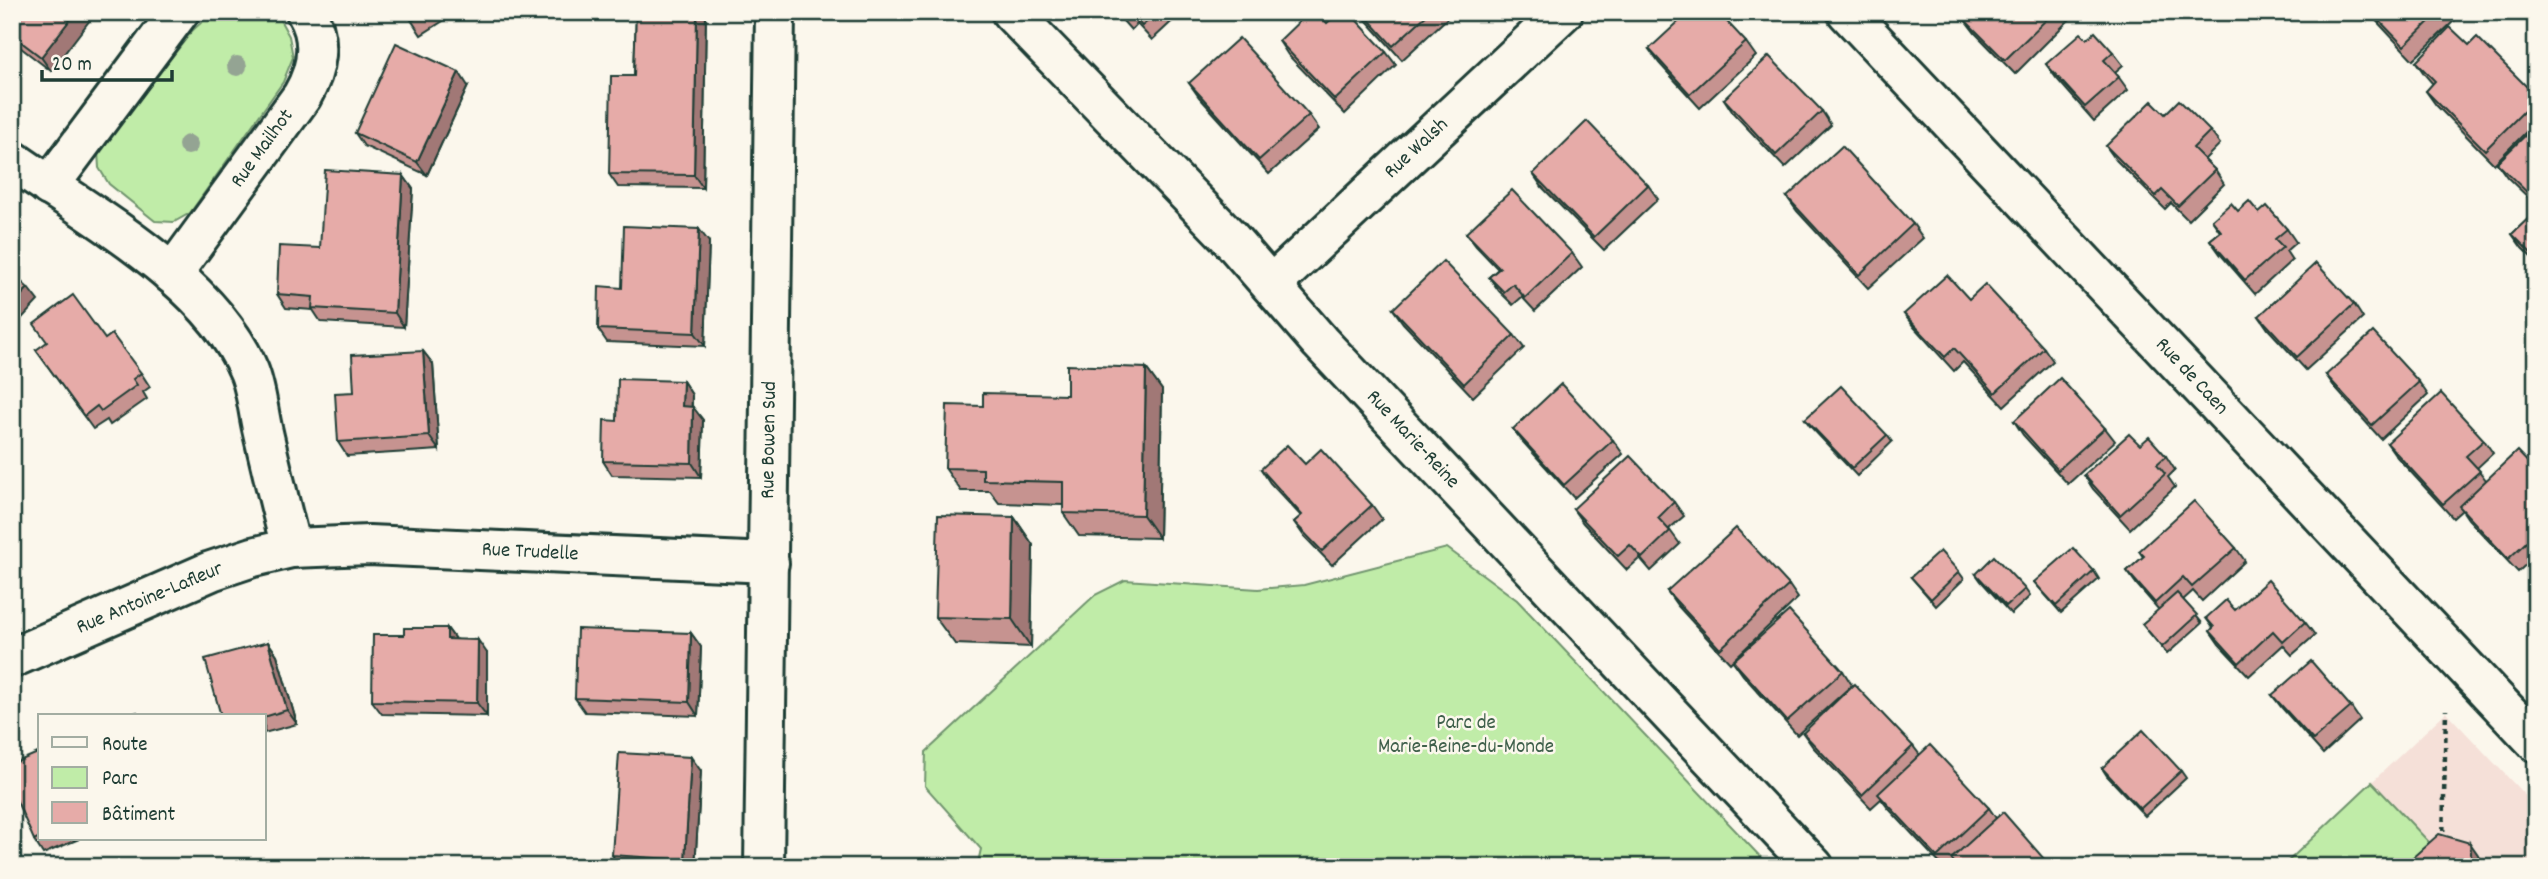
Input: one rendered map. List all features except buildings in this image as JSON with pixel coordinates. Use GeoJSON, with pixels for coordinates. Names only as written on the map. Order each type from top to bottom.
{"type":"FeatureCollection","features":[{"type":"Feature","properties":{"kind":"street"},"geometry":{"type":"LineString","coordinates":[[49,186],[178,12]]}},
{"type":"Feature","properties":{"kind":"street","name":"Rue Mailhot"},"geometry":{"type":"LineString","coordinates":[[172,274],[302,96],[312,78],[317,57],[316,36],[306,12]]}},
{"type":"Feature","properties":{"kind":"street","name":"Rue Bowen Sud"},"geometry":{"type":"LineString","coordinates":[[764,867],[775,12]]}},
{"type":"Feature","properties":{"kind":"street","name":"Rue Marie-Reine"},"geometry":{"type":"LineString","coordinates":[[1011,12],[1229,237],[1320,342],[1814,867]]}},
{"type":"Feature","properties":{"kind":"street","name":"Rue Walsh"},"geometry":{"type":"LineString","coordinates":[[1271,285],[1563,12]]}},
{"type":"Feature","properties":{"kind":"street","name":"Rue de Caen"},"geometry":{"type":"LineString","coordinates":[[1847,12],[2536,742]]}},
{"type":"Feature","properties":{"kind":"street"},"geometry":{"type":"LineString","coordinates":[[12,160],[120,234],[172,274],[203,302],[228,334],[249,372],[291,548]]}},
{"type":"Feature","properties":{"kind":"street","name":"Rue Trudelle"},"geometry":{"type":"LineString","coordinates":[[291,548],[369,545],[769,562]]}},
{"type":"Feature","properties":{"kind":"street","name":"Rue Antoine-Lafleur"},"geometry":{"type":"LineString","coordinates":[[12,658],[211,572],[253,557],[291,548]]}},
{"type":"Feature","properties":{"kind":"path"},"geometry":{"type":"LineString","coordinates":[[2442,843],[2448,649]]}},
{"type":"Feature","properties":{"kind":"shaded area"},"geometry":{"type":"Polygon","coordinates":[[[2446,712],[2536,807],[2536,867],[2282,867],[2446,712]]]}},
{"type":"Feature","properties":{"kind":"green space"},"geometry":{"type":"Polygon","coordinates":[[[213,12],[269,12],[279,18],[289,36],[293,57],[283,82],[190,213],[174,222],[155,221],[109,184],[99,168],[98,152],[193,30],[213,12]]]}},
{"type":"Feature","properties":{"kind":"green space","name":"Parc de Marie-Reine-du-Monde"},"geometry":{"type":"Polygon","coordinates":[[[1447,548],[1517,600],[1770,867],[977,867],[981,849],[925,786],[926,752],[1095,595],[1125,580],[1258,589],[1304,585],[1447,548]]]}},
{"type":"Feature","properties":{"kind":"green space"},"geometry":{"type":"Polygon","coordinates":[[[2372,782],[2445,859],[2436,867],[2282,867],[2372,782]]]}}]}
